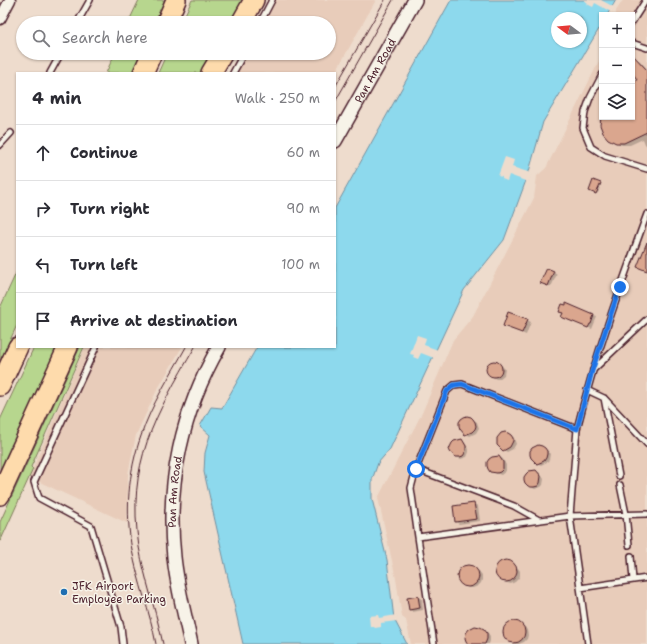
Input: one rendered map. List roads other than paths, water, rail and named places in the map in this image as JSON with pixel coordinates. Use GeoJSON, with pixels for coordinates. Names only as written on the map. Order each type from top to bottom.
{"type":"FeatureCollection","features":[{"type":"Feature","properties":{"kind":"highway"},"geometry":{"type":"LineString","coordinates":[[169,16],[176,0]]}},
{"type":"Feature","properties":{"kind":"highway"},"geometry":{"type":"LineString","coordinates":[[245,16],[254,0]]}},
{"type":"Feature","properties":{"kind":"highway"},"geometry":{"type":"LineString","coordinates":[[143,72],[149,60]]}},
{"type":"Feature","properties":{"kind":"highway"},"geometry":{"type":"LineString","coordinates":[[212,72],[219,60]]}},
{"type":"Feature","properties":{"kind":"highway"},"geometry":{"type":"LineString","coordinates":[[0,386],[18,348]]}},
{"type":"Feature","properties":{"kind":"highway"},"geometry":{"type":"LineString","coordinates":[[0,495],[68,348]]}},
{"type":"Feature","properties":{"kind":"street"},"geometry":{"type":"LineString","coordinates":[[0,19],[10,0]]}},
{"type":"Feature","properties":{"kind":"street","name":"Pan Am Road"},"geometry":{"type":"LineString","coordinates":[[336,139],[415,0]]}},
{"type":"Feature","properties":{"kind":"street","name":"Pan Am Road"},"geometry":{"type":"LineString","coordinates":[[191,644],[174,558],[172,526],[173,494],[176,467],[186,423],[200,386],[219,348]]}},
{"type":"Feature","properties":{"kind":"lane"},"geometry":{"type":"LineString","coordinates":[[82,16],[90,0]]}},
{"type":"Feature","properties":{"kind":"lane"},"geometry":{"type":"LineString","coordinates":[[264,16],[272,0]]}},
{"type":"Feature","properties":{"kind":"lane"},"geometry":{"type":"LineString","coordinates":[[635,17],[646,0]]}},
{"type":"Feature","properties":{"kind":"lane"},"geometry":{"type":"LineString","coordinates":[[635,45],[647,48]]}},
{"type":"Feature","properties":{"kind":"lane"},"geometry":{"type":"LineString","coordinates":[[51,72],[57,60]]}},
{"type":"Feature","properties":{"kind":"lane"},"geometry":{"type":"LineString","coordinates":[[234,72],[240,60]]}},
{"type":"Feature","properties":{"kind":"lane"},"geometry":{"type":"LineString","coordinates":[[599,81],[585,112],[583,128],[591,147],[605,156],[647,169]]}},
{"type":"Feature","properties":{"kind":"lane"},"geometry":{"type":"LineString","coordinates":[[0,145],[11,133]]}},
{"type":"Feature","properties":{"kind":"lane"},"geometry":{"type":"LineString","coordinates":[[588,644],[570,516],[577,429],[592,371],[620,287],[647,214]]}},
{"type":"Feature","properties":{"kind":"lane"},"geometry":{"type":"LineString","coordinates":[[592,371],[647,319]]}},
{"type":"Feature","properties":{"kind":"lane"},"geometry":{"type":"LineString","coordinates":[[96,348],[34,482],[39,498],[91,526],[121,626],[123,644]]}},
{"type":"Feature","properties":{"kind":"lane"},"geometry":{"type":"LineString","coordinates":[[434,644],[411,488],[416,469],[447,391],[454,385],[462,384],[577,429]]}},
{"type":"Feature","properties":{"kind":"lane"},"geometry":{"type":"LineString","coordinates":[[587,390],[604,398],[647,444]]}},
{"type":"Feature","properties":{"kind":"lane"},"geometry":{"type":"LineString","coordinates":[[604,398],[619,476]]}},
{"type":"Feature","properties":{"kind":"lane"},"geometry":{"type":"LineString","coordinates":[[416,469],[514,506],[539,520]]}},
{"type":"Feature","properties":{"kind":"lane"},"geometry":{"type":"LineString","coordinates":[[620,485],[626,514],[629,545]]}},
{"type":"Feature","properties":{"kind":"lane"},"geometry":{"type":"LineString","coordinates":[[418,537],[570,516],[647,514]]}},
{"type":"Feature","properties":{"kind":"lane"},"geometry":{"type":"LineString","coordinates":[[631,556],[633,580]]}},
{"type":"Feature","properties":{"kind":"lane"},"geometry":{"type":"LineString","coordinates":[[580,588],[647,578]]}},
{"type":"Feature","properties":{"kind":"water"},"geometry":{"type":"Polygon","coordinates":[[[451,0],[616,0],[609,12],[599,12],[599,29],[543,122],[528,175],[504,240],[464,290],[390,449],[378,463],[372,480],[372,499],[387,560],[394,619],[407,644],[243,644],[204,472],[205,453],[210,435],[200,426],[211,407],[222,408],[256,348],[336,348],[336,206],[451,0]]]}},
{"type":"Feature","properties":{"kind":"tram line"},"geometry":{"type":"LineString","coordinates":[[336,85],[385,0]]}},
{"type":"Feature","properties":{"kind":"tram line"},"geometry":{"type":"LineString","coordinates":[[336,100],[393,0]]}},
{"type":"Feature","properties":{"kind":"tram line"},"geometry":{"type":"LineString","coordinates":[[156,644],[132,550],[128,507],[129,493],[133,464],[145,424],[161,391],[185,348]]}},
{"type":"Feature","properties":{"kind":"tram line"},"geometry":{"type":"LineString","coordinates":[[163,644],[139,547],[136,517],[137,490],[140,465],[156,419],[194,348]]}},
{"type":"Feature","properties":{"kind":"place","name":"JFK Airport Employee Parking"},"geometry":{"type":"Point","coordinates":[64,592]}}]}
